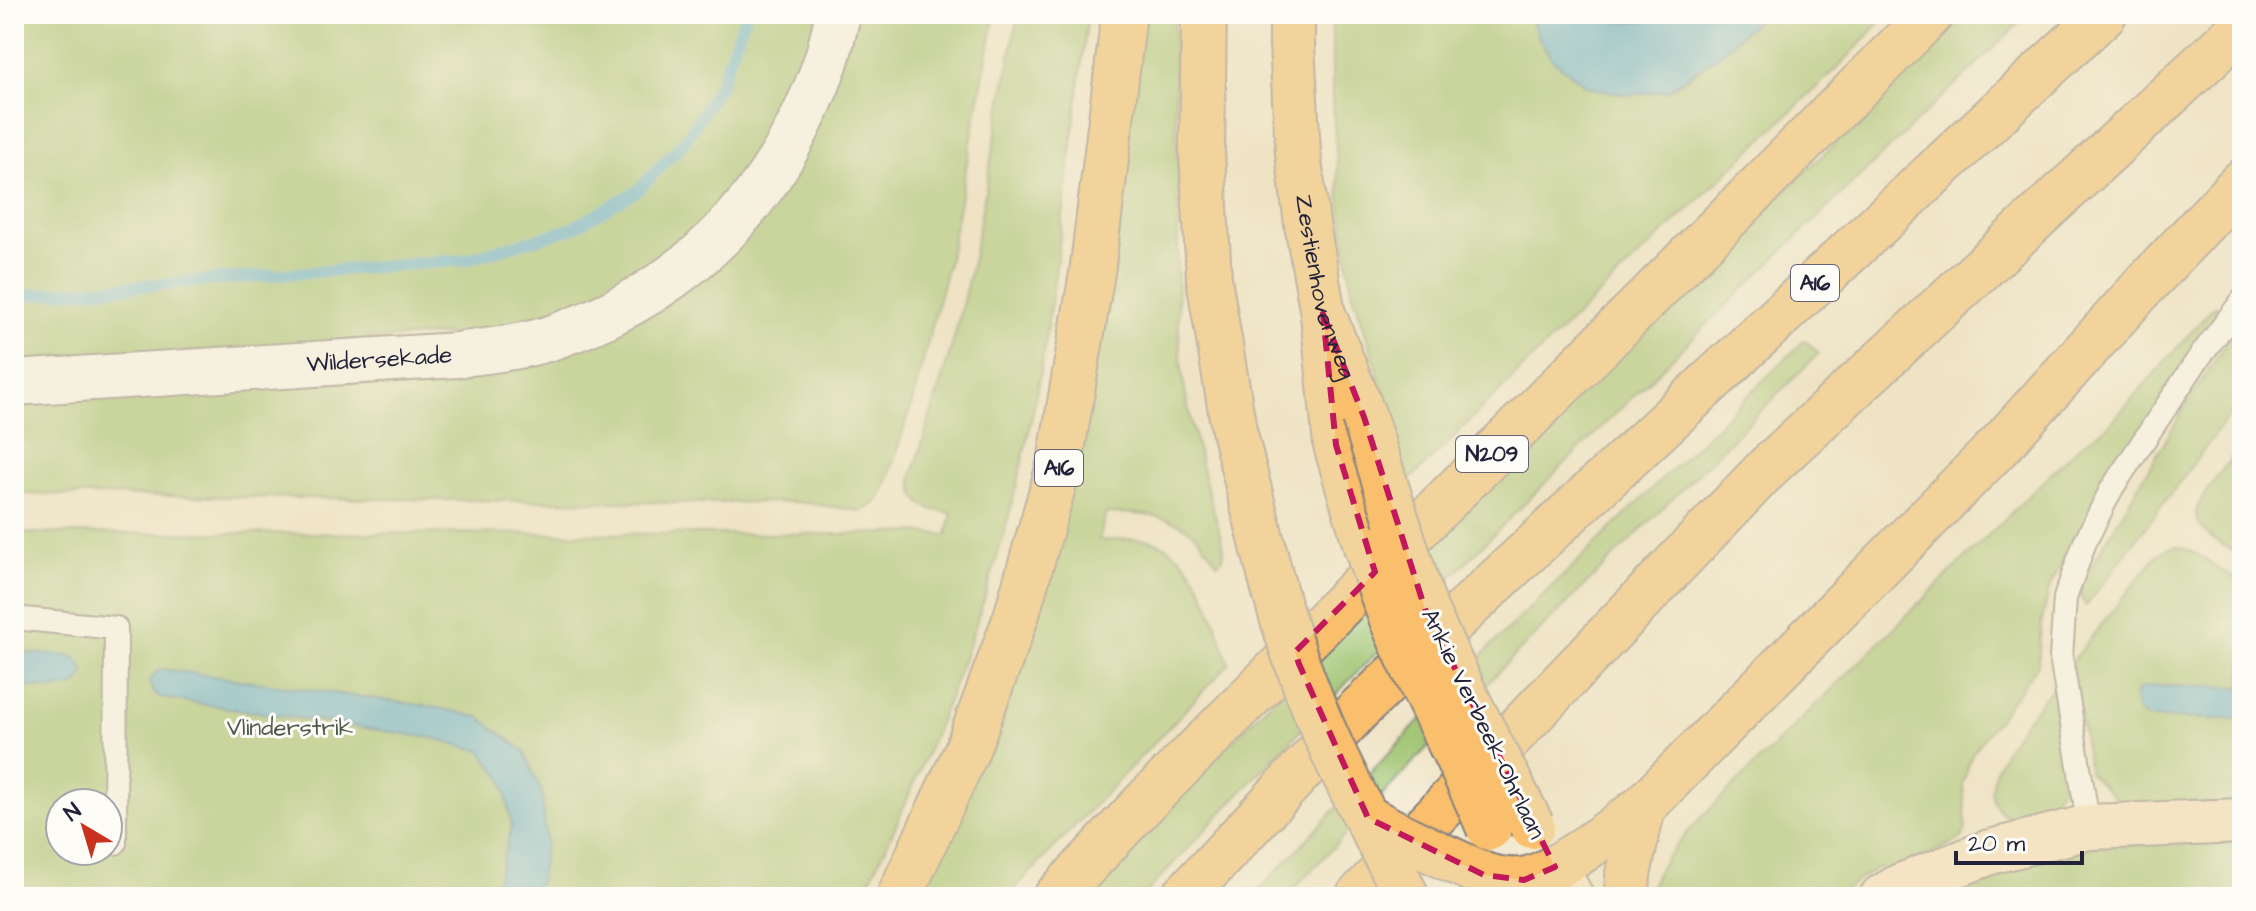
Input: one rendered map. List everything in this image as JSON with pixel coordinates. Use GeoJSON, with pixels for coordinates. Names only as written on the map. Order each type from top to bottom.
{"type":"FeatureCollection","features":[{"type":"Feature","properties":{"kind":"main road","name":"A16"},"geometry":{"type":"LineString","coordinates":[[899,897],[973,736],[1016,617],[1060,462],[1092,273],[1124,14]]}},
{"type":"Feature","properties":{"kind":"main road"},"geometry":{"type":"LineString","coordinates":[[1204,14],[1202,151],[1209,279],[1234,430],[1272,583],[1299,664],[1332,749],[1407,897]]}},
{"type":"Feature","properties":{"kind":"main road","name":"Zestienhovenweg"},"geometry":{"type":"LineString","coordinates":[[1292,14],[1298,153],[1323,314],[1350,431],[1404,548]]}},
{"type":"Feature","properties":{"kind":"main road","name":"N209"},"geometry":{"type":"LineString","coordinates":[[1056,897],[1146,801],[1931,14]]}},
{"type":"Feature","properties":{"kind":"main road","name":"A16"},"geometry":{"type":"LineString","coordinates":[[1183,897],[1359,709],[2104,14]]}},
{"type":"Feature","properties":{"kind":"main road"},"geometry":{"type":"LineString","coordinates":[[1358,897],[1768,467],[2242,27]]}},
{"type":"Feature","properties":{"kind":"main road"},"geometry":{"type":"LineString","coordinates":[[1368,818],[1400,837],[1524,880],[1563,882],[1602,837],[1643,807],[2002,443],[2242,182]]}},
{"type":"Feature","properties":{"kind":"main road"},"geometry":{"type":"LineString","coordinates":[[1350,431],[1366,546],[1395,627],[1473,790],[1492,868]]}},
{"type":"Feature","properties":{"kind":"main road","name":"Ankie Verbeek-Ohrlaan"},"geometry":{"type":"LineString","coordinates":[[1404,548],[1425,609],[1469,703],[1563,882]]}},
{"type":"Feature","properties":{"kind":"main road"},"geometry":{"type":"LineString","coordinates":[[1627,897],[1628,874],[1643,807]]}},
{"type":"Feature","properties":{"kind":"street","name":"Wildersekade"},"geometry":{"type":"LineString","coordinates":[[14,383],[457,355],[556,336],[602,318],[651,293],[716,241],[755,199],[799,127],[826,61],[838,14]]}},
{"type":"Feature","properties":{"kind":"street"},"geometry":{"type":"LineString","coordinates":[[1882,897],[1901,886],[1990,852],[2089,827],[2242,821]]}},
{"type":"Feature","properties":{"kind":"lane"},"geometry":{"type":"LineString","coordinates":[[2089,827],[2061,657],[2065,598],[2085,542],[2112,488],[2198,359],[2242,301]]}},
{"type":"Feature","properties":{"kind":"lane"},"geometry":{"type":"LineString","coordinates":[[14,618],[116,628],[115,787]]}},
{"type":"Feature","properties":{"kind":"highlighted area"},"geometry":{"type":"Polygon","coordinates":[[[1323,314],[1364,417],[1425,609],[1555,867],[1524,880],[1484,875],[1368,818],[1299,664],[1295,652],[1375,572],[1336,445],[1323,314]]]}},
{"type":"Feature","properties":{"kind":"green space"},"geometry":{"type":"Polygon","coordinates":[[[14,14],[818,14],[806,63],[760,158],[702,229],[608,295],[509,330],[14,364],[14,14]]]}},
{"type":"Feature","properties":{"kind":"green space"},"geometry":{"type":"Polygon","coordinates":[[[855,14],[995,14],[948,264],[913,400],[886,485],[880,498],[870,507],[861,511],[798,502],[14,494],[14,401],[647,315],[855,14]]]}},
{"type":"Feature","properties":{"kind":"green space","name":"Vlinderstrik"},"geometry":{"type":"Polygon","coordinates":[[[1018,14],[1088,14],[1042,361],[1008,518],[977,621],[940,722],[891,835],[860,897],[14,897],[14,533],[914,532],[947,535],[952,513],[923,505],[915,494],[912,477],[953,342],[971,268],[1018,14]]]}},
{"type":"Feature","properties":{"kind":"green space"},"geometry":{"type":"Polygon","coordinates":[[[1139,14],[1175,14],[1181,362],[1193,430],[1224,549],[1223,558],[1217,563],[1198,537],[1188,529],[1166,519],[1130,514],[1106,513],[1099,540],[1148,540],[1166,546],[1180,558],[1193,572],[1202,590],[1229,664],[1007,897],[917,897],[971,783],[1139,14]]]}},
{"type":"Feature","properties":{"kind":"green space"},"geometry":{"type":"Polygon","coordinates":[[[1332,14],[1530,14],[1537,35],[1553,60],[1588,87],[1668,91],[1720,54],[1763,14],[1888,14],[1847,58],[1545,346],[1402,488],[1377,369],[1351,287],[1340,203],[1332,97],[1332,14]]]}},
{"type":"Feature","properties":{"kind":"green space"},"geometry":{"type":"Polygon","coordinates":[[[1959,14],[2029,14],[1468,560],[1142,897],[1080,897],[1579,387],[1868,111],[1959,14]]]}},
{"type":"Feature","properties":{"kind":"green space"},"geometry":{"type":"Polygon","coordinates":[[[2215,305],[2220,310],[2075,538],[2049,588],[2041,625],[2038,665],[1972,754],[1963,783],[1966,827],[1959,840],[1884,874],[1879,867],[1832,897],[1648,897],[1662,865],[1698,821],[2077,448],[2109,425],[2215,305]]]}},
{"type":"Feature","properties":{"kind":"green space"},"geometry":{"type":"Polygon","coordinates":[[[2242,318],[2242,399],[2086,606],[2081,589],[2084,578],[2188,402],[2242,318]]]}},
{"type":"Feature","properties":{"kind":"green space"},"geometry":{"type":"Polygon","coordinates":[[[1805,340],[1819,353],[1508,662],[1286,897],[1252,897],[1492,645],[1805,340]]]}},
{"type":"Feature","properties":{"kind":"green space"},"geometry":{"type":"Polygon","coordinates":[[[2242,445],[2242,555],[2207,533],[2197,521],[2196,514],[2208,489],[2242,445]]]}},
{"type":"Feature","properties":{"kind":"green space"},"geometry":{"type":"Polygon","coordinates":[[[2176,546],[2242,580],[2242,687],[2151,686],[2148,718],[2242,719],[2242,803],[2122,804],[2089,773],[2072,661],[2157,555],[2176,546]]]}},
{"type":"Feature","properties":{"kind":"green space"},"geometry":{"type":"Polygon","coordinates":[[[2053,687],[2066,779],[2045,815],[2014,818],[1998,809],[1992,796],[1993,780],[2008,745],[2053,687]]]}},
{"type":"Feature","properties":{"kind":"green space"},"geometry":{"type":"Polygon","coordinates":[[[2242,841],[2242,897],[1923,897],[2069,848],[2242,841]]]}},
{"type":"Feature","properties":{"kind":"water"},"geometry":{"type":"Polygon","coordinates":[[[1530,14],[1608,14],[1619,22],[1649,20],[1657,14],[1763,14],[1720,54],[1667,91],[1629,95],[1588,87],[1553,60],[1537,35],[1530,14]]]}},
{"type":"Feature","properties":{"kind":"water"},"geometry":{"type":"Polygon","coordinates":[[[14,652],[73,656],[82,666],[82,678],[78,684],[62,688],[14,685],[14,652]]]}},
{"type":"Feature","properties":{"kind":"water"},"geometry":{"type":"Polygon","coordinates":[[[163,669],[434,707],[479,717],[524,751],[542,793],[546,843],[539,882],[528,897],[482,897],[498,877],[512,826],[503,781],[481,751],[433,738],[161,698],[154,693],[149,682],[157,671],[163,669]]]}},
{"type":"Feature","properties":{"kind":"water"},"geometry":{"type":"Polygon","coordinates":[[[2151,686],[2242,687],[2242,719],[2148,718],[2137,711],[2135,695],[2137,690],[2151,686]]]}},
{"type":"Feature","properties":{"kind":"waterway"},"geometry":{"type":"LineString","coordinates":[[14,296],[464,260],[571,229],[638,190],[685,141],[720,84],[746,14]]}}]}
